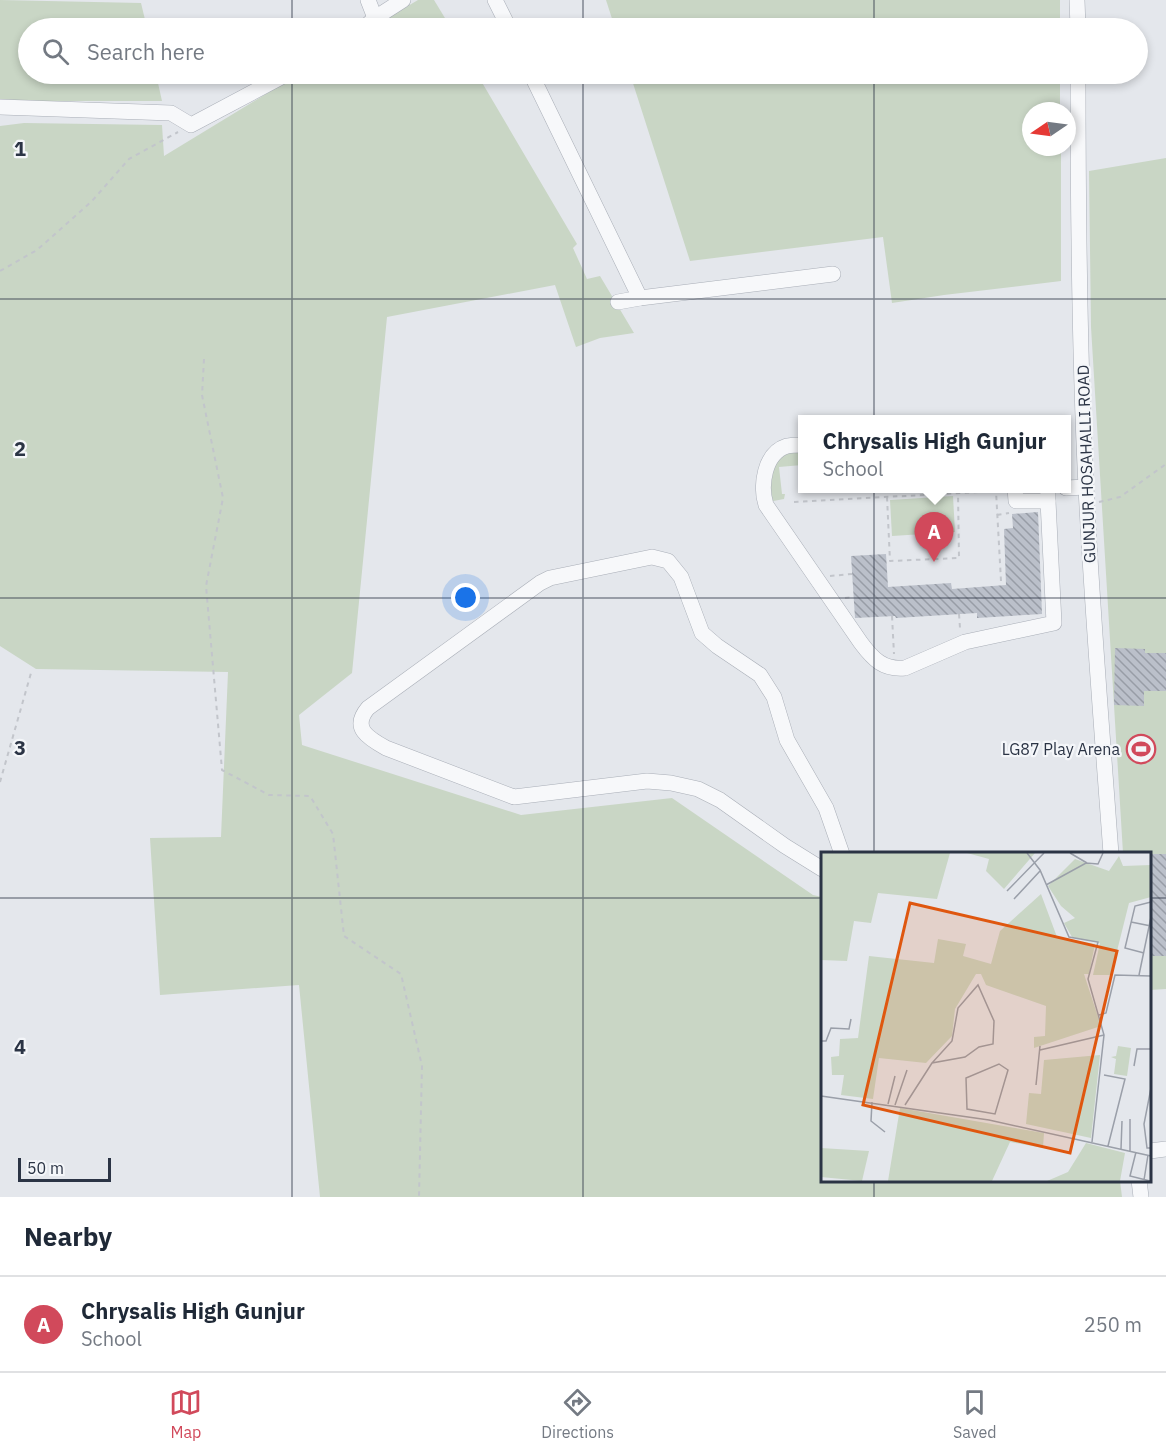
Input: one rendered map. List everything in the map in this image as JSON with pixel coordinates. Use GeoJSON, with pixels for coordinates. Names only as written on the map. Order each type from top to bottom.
{"type":"FeatureCollection","features":[{"type":"Feature","properties":{"kind":"street"},"geometry":{"type":"LineString","coordinates":[[368,0],[370,18]]}},
{"type":"Feature","properties":{"kind":"street"},"geometry":{"type":"LineString","coordinates":[[377,18],[403,0]]}},
{"type":"Feature","properties":{"kind":"street"},"geometry":{"type":"LineString","coordinates":[[495,0],[504,18]]}},
{"type":"Feature","properties":{"kind":"street"},"geometry":{"type":"LineString","coordinates":[[1077,0],[1078,18]]}},
{"type":"Feature","properties":{"kind":"street"},"geometry":{"type":"LineString","coordinates":[[0,107],[171,113],[190,125],[268,84]]}},
{"type":"Feature","properties":{"kind":"street"},"geometry":{"type":"LineString","coordinates":[[536,84],[640,298]]}},
{"type":"Feature","properties":{"kind":"street","name":"GUNJUR HOSAHALLI ROAD"},"geometry":{"type":"LineString","coordinates":[[1078,84],[1078,267],[1086,487],[1094,650],[1111,852]]}},
{"type":"Feature","properties":{"kind":"street"},"geometry":{"type":"LineString","coordinates":[[618,302],[834,274]]}},
{"type":"Feature","properties":{"kind":"street"},"geometry":{"type":"LineString","coordinates":[[798,445],[779,451],[766,471],[762,483],[762,494],[766,505],[873,657],[895,669],[905,668],[965,642],[1054,623],[1049,495],[1016,501],[1015,493]]}},
{"type":"Feature","properties":{"kind":"street"},"geometry":{"type":"LineString","coordinates":[[1071,488],[1086,487]]}},
{"type":"Feature","properties":{"kind":"street"},"geometry":{"type":"LineString","coordinates":[[821,868],[720,800],[698,789],[647,781],[514,797],[386,748],[368,738],[361,724],[361,716],[540,583],[550,578],[652,557],[668,561],[681,577],[702,633],[760,675],[774,697],[787,740],[826,808],[841,852]]}},
{"type":"Feature","properties":{"kind":"street"},"geometry":{"type":"LineString","coordinates":[[1151,1151],[1166,1149]]}},
{"type":"Feature","properties":{"kind":"street"},"geometry":{"type":"LineString","coordinates":[[1139,1182],[1141,1197]]}},
{"type":"Feature","properties":{"kind":"path"},"geometry":{"type":"LineString","coordinates":[[0,272],[37,250],[92,201],[129,159],[190,125]]}},
{"type":"Feature","properties":{"kind":"path"},"geometry":{"type":"LineString","coordinates":[[204,359],[202,395],[223,498],[206,586],[222,770],[269,795],[310,796],[333,834],[344,936],[401,974],[422,1066],[419,1197]]}},
{"type":"Feature","properties":{"kind":"path"},"geometry":{"type":"LineString","coordinates":[[1087,504],[1120,497],[1166,464]]}},
{"type":"Feature","properties":{"kind":"path"},"geometry":{"type":"LineString","coordinates":[[794,502],[958,493],[959,558],[890,561],[887,497]]}},
{"type":"Feature","properties":{"kind":"path"},"geometry":{"type":"LineString","coordinates":[[996,493],[1001,581]]}},
{"type":"Feature","properties":{"kind":"path"},"geometry":{"type":"LineString","coordinates":[[815,577],[852,574]]}},
{"type":"Feature","properties":{"kind":"path"},"geometry":{"type":"LineString","coordinates":[[892,616],[895,669]]}},
{"type":"Feature","properties":{"kind":"path"},"geometry":{"type":"LineString","coordinates":[[0,782],[31,674]]}},
{"type":"Feature","properties":{"kind":"green space"},"geometry":{"type":"Polygon","coordinates":[[[0,0],[141,3],[145,18],[18,18],[18,84],[158,84],[162,101],[0,101],[0,0]]]}},
{"type":"Feature","properties":{"kind":"green space"},"geometry":{"type":"Polygon","coordinates":[[[418,0],[434,0],[445,18],[388,18],[418,0]]]}},
{"type":"Feature","properties":{"kind":"green space"},"geometry":{"type":"Polygon","coordinates":[[[606,0],[1060,0],[1060,18],[612,18],[606,0]]]}},
{"type":"Feature","properties":{"kind":"green space"},"geometry":{"type":"Polygon","coordinates":[[[283,84],[483,84],[577,244],[573,248],[587,279],[600,276],[634,333],[600,338],[576,347],[555,285],[387,317],[352,673],[299,715],[302,745],[521,815],[672,798],[813,895],[821,897],[821,1182],[1120,1182],[1122,1197],[320,1197],[299,985],[160,995],[150,838],[221,837],[228,672],[36,669],[0,646],[0,126],[24,123],[162,125],[164,156],[283,84]]]}},
{"type":"Feature","properties":{"kind":"green space"},"geometry":{"type":"Polygon","coordinates":[[[633,84],[1060,84],[1060,102],[1022,102],[1022,156],[1061,156],[1061,281],[892,303],[883,237],[690,261],[633,84]]]}},
{"type":"Feature","properties":{"kind":"green space"},"geometry":{"type":"Polygon","coordinates":[[[1166,158],[1166,989],[1151,990],[1151,852],[1123,852],[1091,327],[1089,171],[1166,158]]]}},
{"type":"Feature","properties":{"kind":"green space"},"geometry":{"type":"Polygon","coordinates":[[[798,450],[798,465],[779,467],[784,499],[768,502],[770,475],[785,452],[798,450]]]}},
{"type":"Feature","properties":{"kind":"green space"},"geometry":{"type":"Polygon","coordinates":[[[953,496],[955,532],[892,536],[890,500],[953,496]]]}},
{"type":"Feature","properties":{"kind":"building"},"geometry":{"type":"Polygon","coordinates":[[[1038,512],[1042,614],[977,618],[977,613],[855,618],[851,556],[886,554],[888,587],[951,583],[952,589],[1006,585],[1004,529],[1013,528],[1012,514],[1038,512]]]}},
{"type":"Feature","properties":{"kind":"building"},"geometry":{"type":"Polygon","coordinates":[[[1115,648],[1145,649],[1145,653],[1166,653],[1166,691],[1144,691],[1144,706],[1114,705],[1115,648]]]}},
{"type":"Feature","properties":{"kind":"building"},"geometry":{"type":"Polygon","coordinates":[[[1151,854],[1166,854],[1166,956],[1151,956],[1151,854]]]}},
{"type":"Feature","properties":{"kind":"place","name":"Chrysalis High Gunjur"},"geometry":{"type":"Point","coordinates":[934,562]}},
{"type":"Feature","properties":{"kind":"place","name":"LG87 Play Arena"},"geometry":{"type":"Point","coordinates":[1141,749]}}]}
